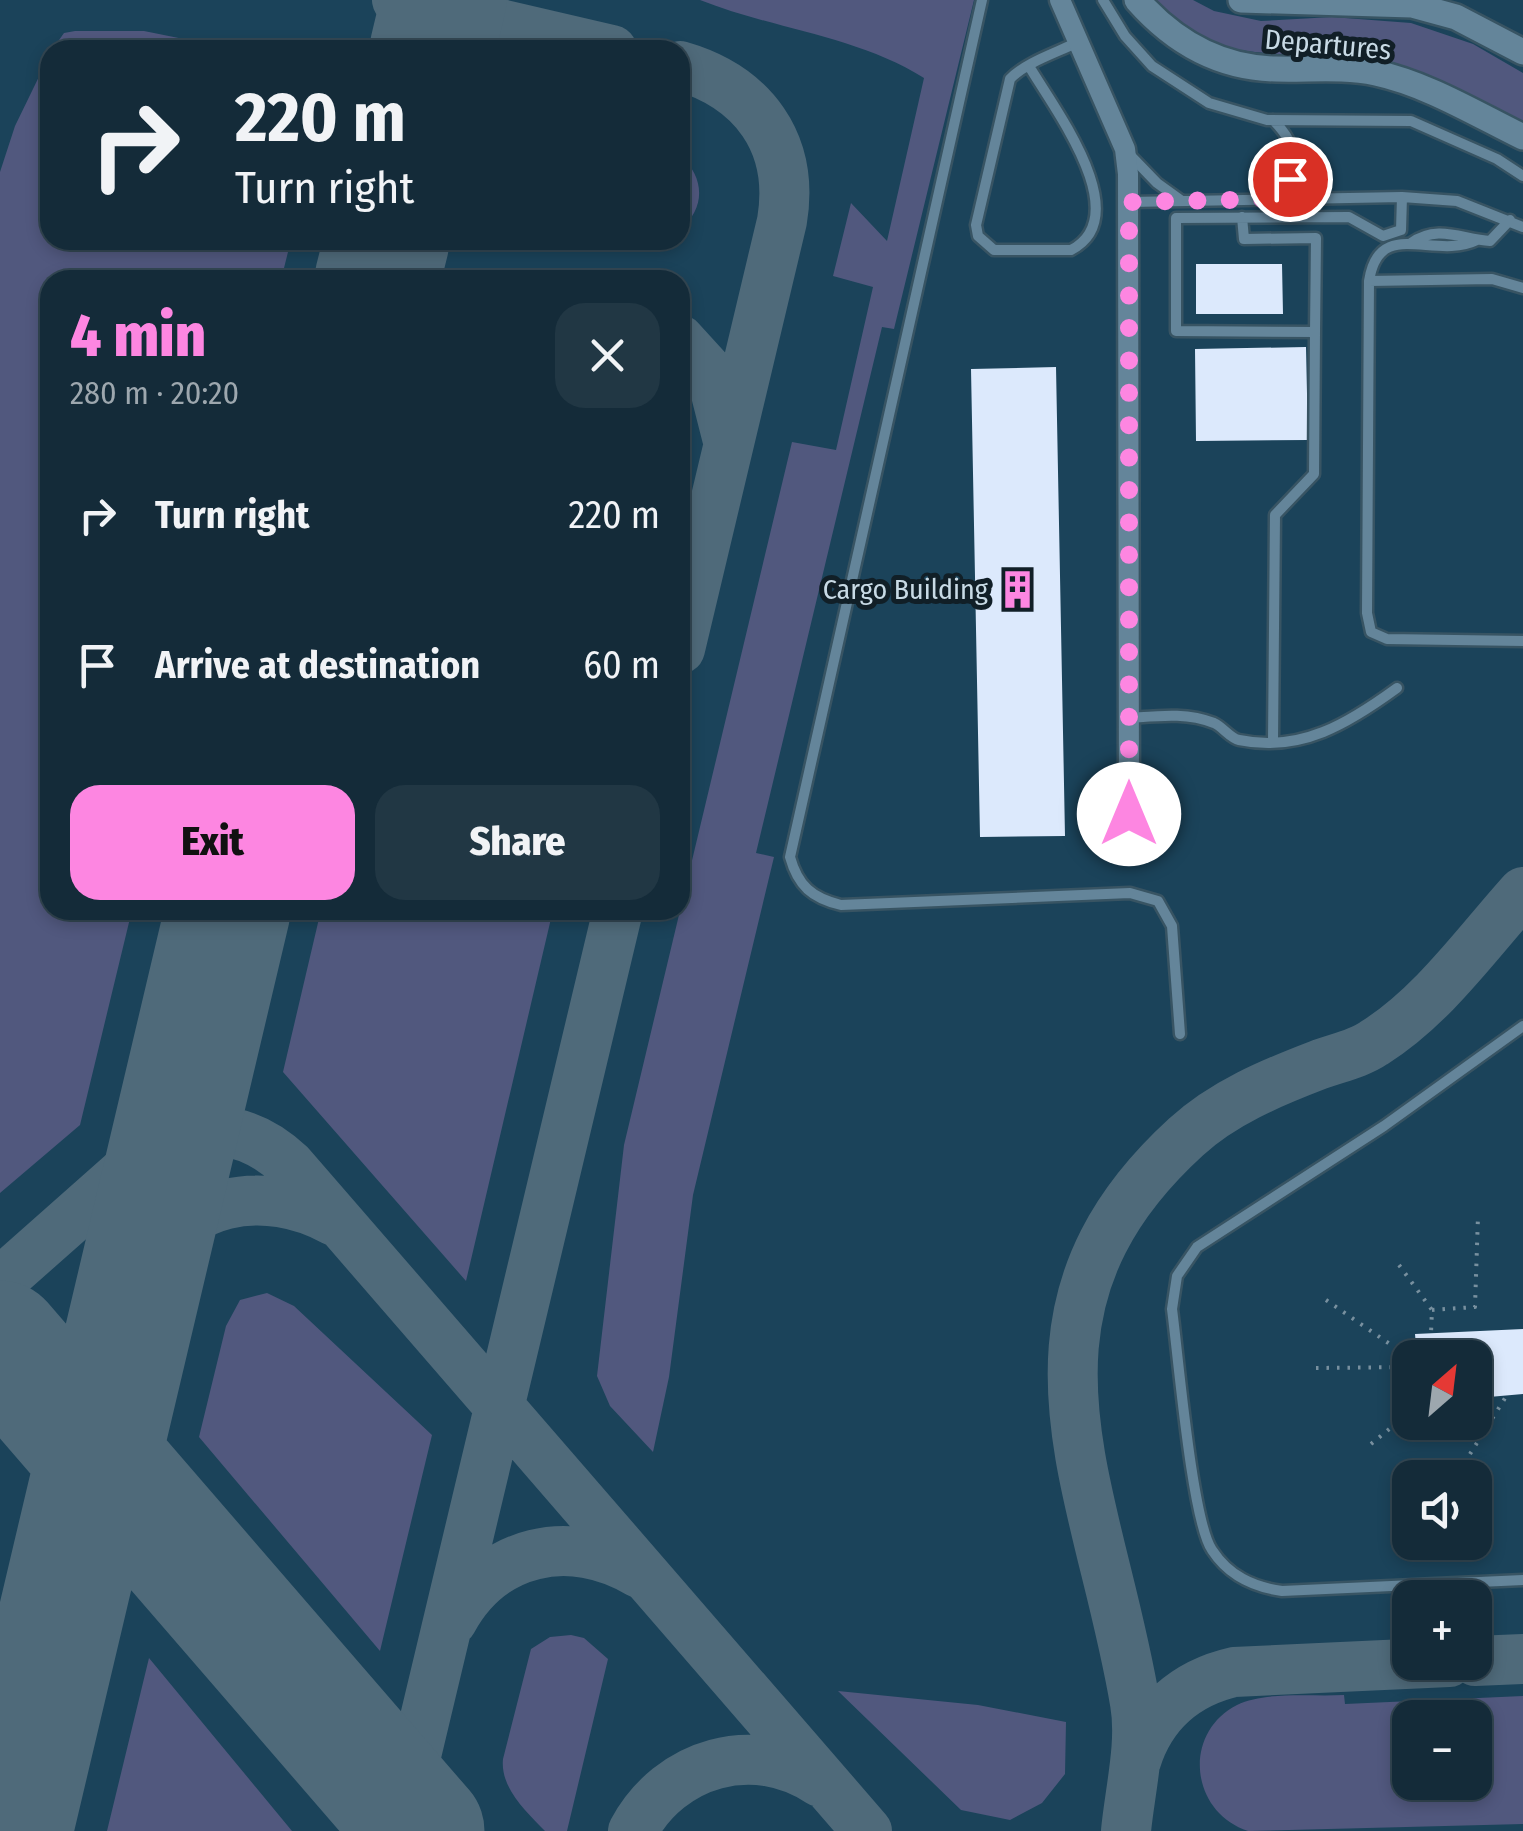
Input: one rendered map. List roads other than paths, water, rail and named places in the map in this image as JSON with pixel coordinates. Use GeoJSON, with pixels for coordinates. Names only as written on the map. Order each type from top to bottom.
{"type":"FeatureCollection","features":[{"type":"Feature","properties":{"kind":"main road","name":"Departures"},"geometry":{"type":"LineString","coordinates":[[1137,0],[1182,42],[1218,59],[1274,69],[1373,72],[1420,88],[1523,137]]}},
{"type":"Feature","properties":{"kind":"main road"},"geometry":{"type":"LineString","coordinates":[[1240,0],[1412,5],[1456,17],[1523,52]]}},
{"type":"Feature","properties":{"kind":"street"},"geometry":{"type":"LineString","coordinates":[[1060,0],[1125,149],[1129,202],[1129,814]]}},
{"type":"Feature","properties":{"kind":"lane"},"geometry":{"type":"LineString","coordinates":[[982,0],[790,857],[804,888],[820,900],[841,905],[1130,893],[1158,901],[1172,926],[1180,1034]]}},
{"type":"Feature","properties":{"kind":"lane"},"geometry":{"type":"LineString","coordinates":[[1103,0],[1136,50],[1171,80],[1209,103],[1273,120],[1412,121],[1496,159],[1523,176]]}},
{"type":"Feature","properties":{"kind":"lane"},"geometry":{"type":"LineString","coordinates":[[1030,66],[1088,167],[1093,188],[1097,208],[1093,226],[1082,244],[1070,250],[994,250],[978,236],[976,226],[1005,89],[1015,74],[1030,66],[1078,42]]}},
{"type":"Feature","properties":{"kind":"lane"},"geometry":{"type":"LineString","coordinates":[[1273,120],[1294,144],[1296,158],[1290,179],[1274,199]]}},
{"type":"Feature","properties":{"kind":"lane"},"geometry":{"type":"LineString","coordinates":[[1125,149],[1157,183],[1183,202]]}},
{"type":"Feature","properties":{"kind":"lane"},"geometry":{"type":"LineString","coordinates":[[1315,332],[1176,330],[1176,218],[1349,216],[1382,236],[1401,230],[1402,197]]}},
{"type":"Feature","properties":{"kind":"lane"},"geometry":{"type":"LineString","coordinates":[[1129,202],[1402,197],[1457,201],[1523,227]]}},
{"type":"Feature","properties":{"kind":"lane"},"geometry":{"type":"LineString","coordinates":[[1242,217],[1244,239],[1316,238],[1314,474],[1275,515],[1274,740]]}},
{"type":"Feature","properties":{"kind":"lane"},"geometry":{"type":"LineString","coordinates":[[1510,220],[1490,242],[1460,233],[1426,233],[1411,243],[1381,250],[1372,260],[1367,613],[1371,632],[1387,639],[1523,641]]}},
{"type":"Feature","properties":{"kind":"lane"},"geometry":{"type":"LineString","coordinates":[[1369,282],[1492,279],[1523,288]]}},
{"type":"Feature","properties":{"kind":"lane"},"geometry":{"type":"LineString","coordinates":[[1129,718],[1182,715],[1218,724],[1236,740],[1310,740],[1358,716],[1396,688]]}},
{"type":"Feature","properties":{"kind":"lane"},"geometry":{"type":"LineString","coordinates":[[1523,1026],[1384,1126],[1197,1247],[1176,1276],[1172,1309],[1202,1532],[1210,1548],[1233,1572],[1259,1588],[1282,1590],[1523,1580]]}},
{"type":"Feature","properties":{"kind":"place","name":"Cargo Building"},"geometry":{"type":"Point","coordinates":[1018,589]}}]}
